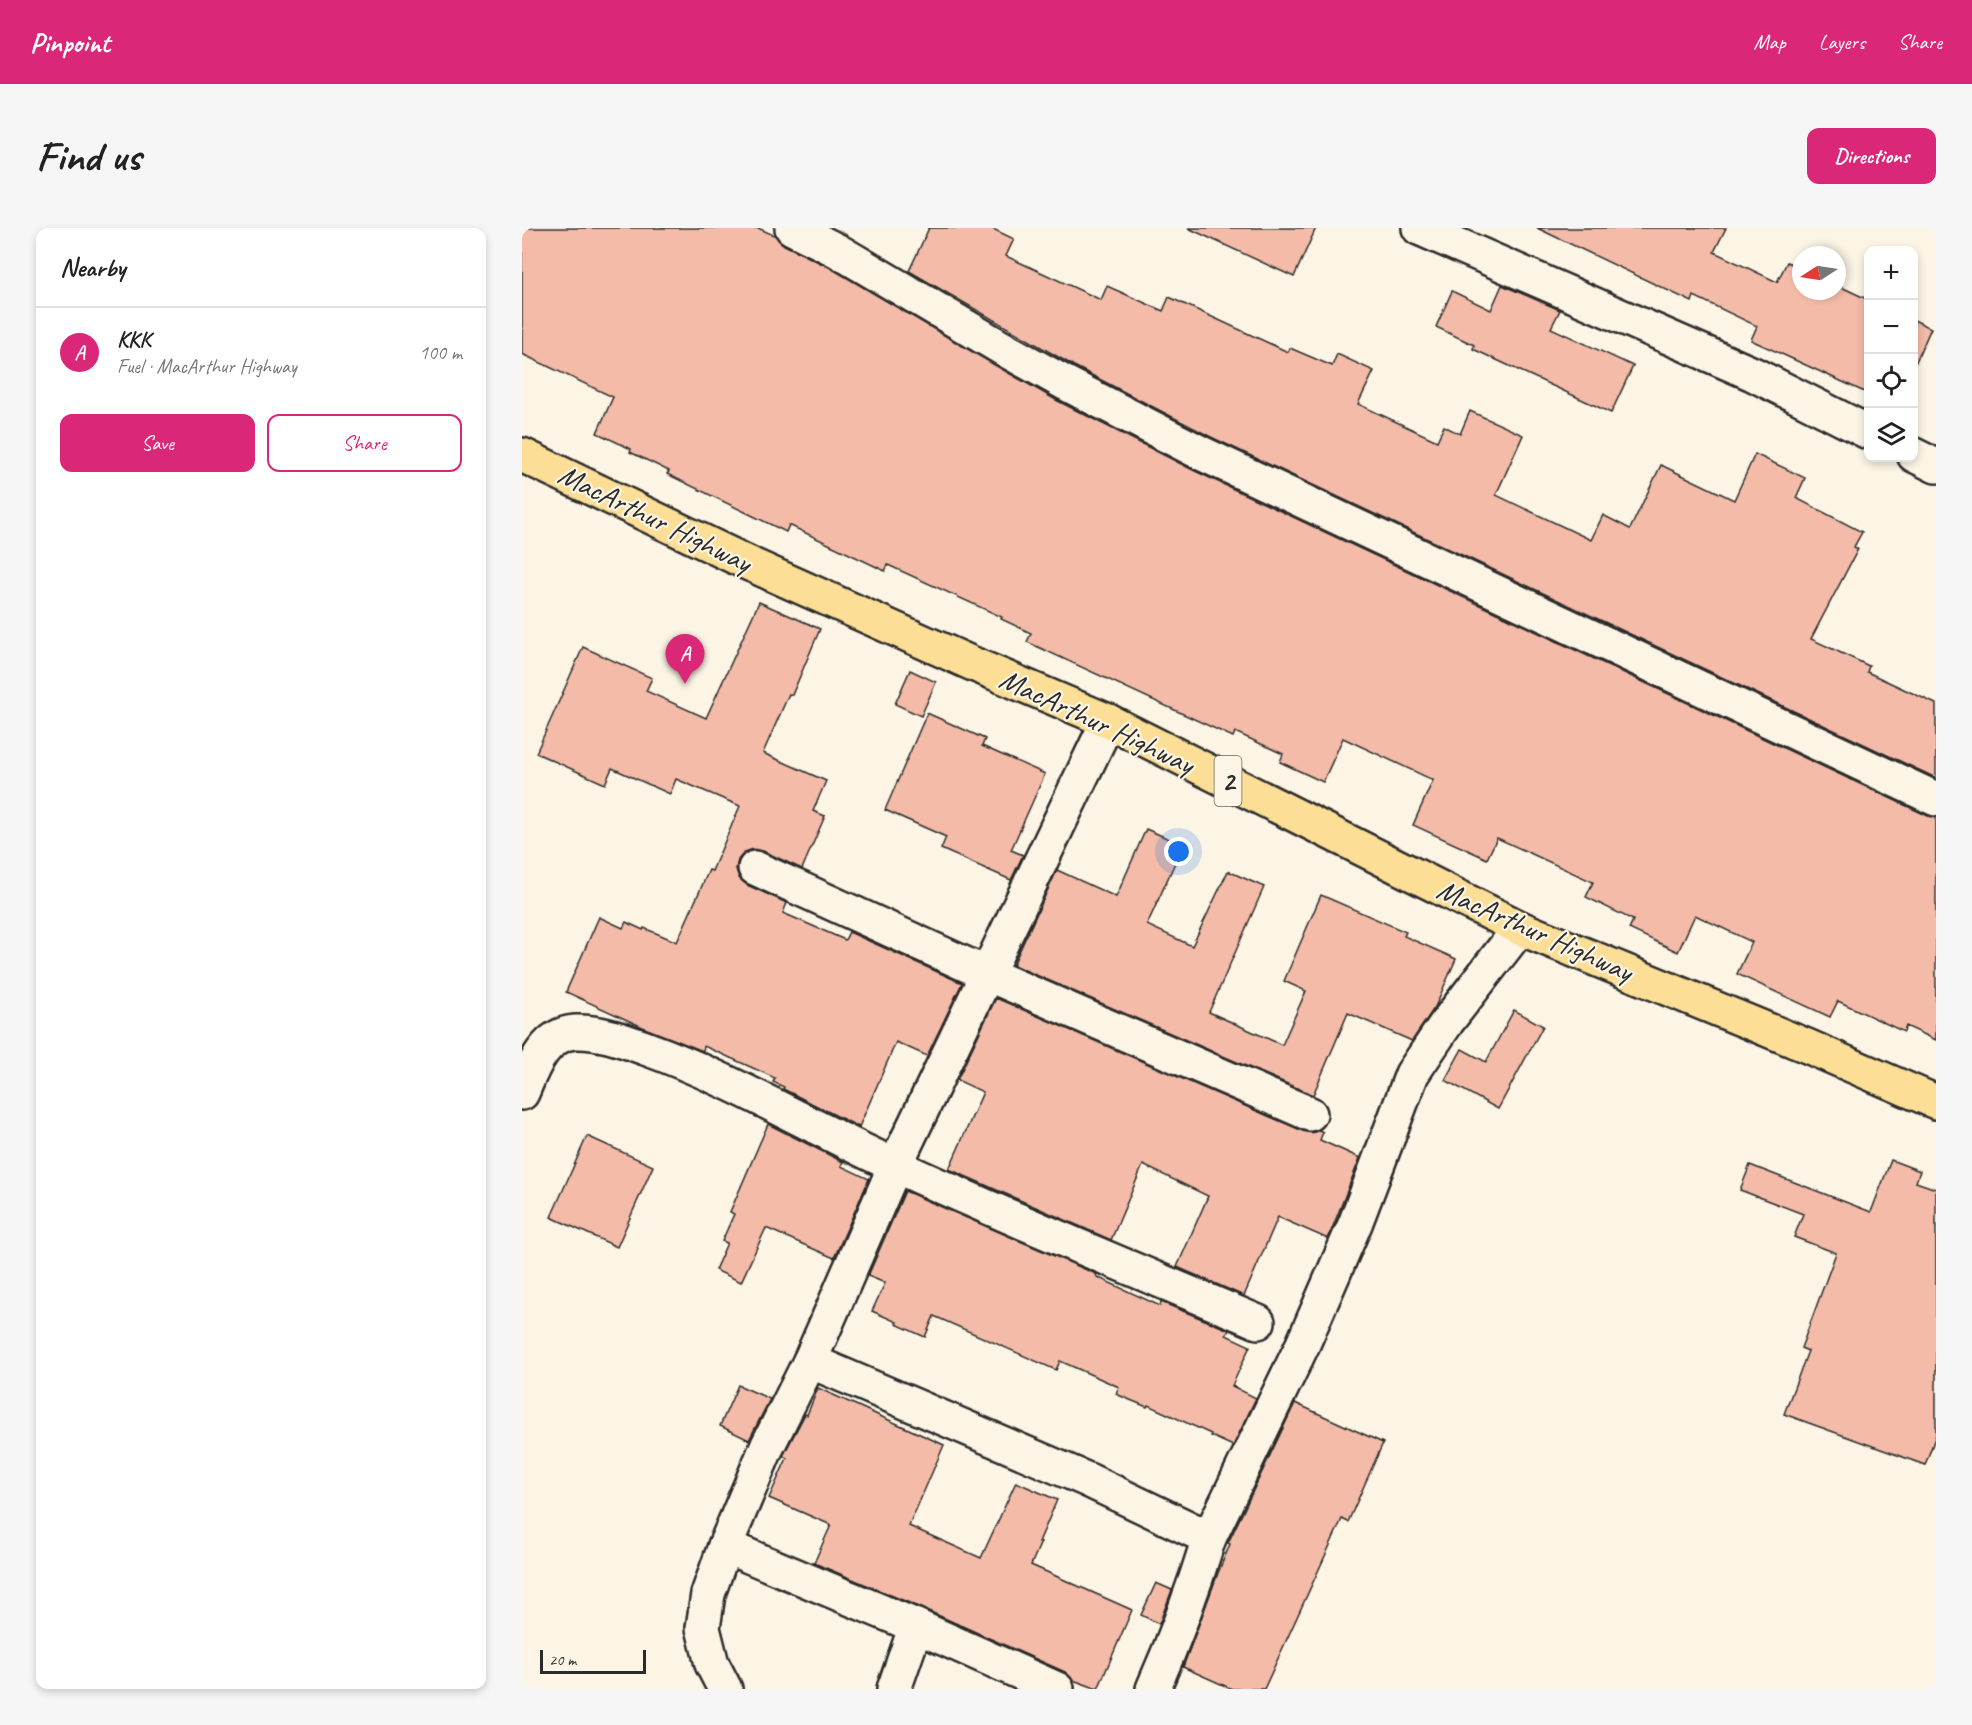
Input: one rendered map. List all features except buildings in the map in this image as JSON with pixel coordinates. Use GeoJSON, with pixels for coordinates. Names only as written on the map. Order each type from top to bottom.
{"type":"FeatureCollection","features":[{"type":"Feature","properties":{"kind":"highway","name":"MacArthur Highway"},"geometry":{"type":"LineString","coordinates":[[522,454],[752,565],[973,664],[1108,721],[1520,928],[1796,1041],[1936,1102]]}},
{"type":"Feature","properties":{"kind":"street"},"geometry":{"type":"LineString","coordinates":[[792,228],[847,256],[1047,373],[1203,454],[1936,799]]}},
{"type":"Feature","properties":{"kind":"street"},"geometry":{"type":"LineString","coordinates":[[1419,228],[1753,374],[1864,430]]}},
{"type":"Feature","properties":{"kind":"street"},"geometry":{"type":"LineString","coordinates":[[1918,456],[1936,466]]}},
{"type":"Feature","properties":{"kind":"street"},"geometry":{"type":"LineString","coordinates":[[725,1689],[712,1664],[703,1628],[708,1594],[725,1546],[766,1449],[810,1361],[895,1166],[1108,721]]}},
{"type":"Feature","properties":{"kind":"street"},"geometry":{"type":"LineString","coordinates":[[755,868],[987,974],[1310,1114]]}},
{"type":"Feature","properties":{"kind":"street"},"geometry":{"type":"LineString","coordinates":[[1153,1689],[1183,1618],[1209,1538],[1308,1334],[1355,1224],[1412,1074],[1447,1022],[1520,928]]}},
{"type":"Feature","properties":{"kind":"street"},"geometry":{"type":"LineString","coordinates":[[522,1093],[533,1066],[558,1036],[574,1032],[601,1034],[682,1061],[895,1166],[1258,1322]]}},
{"type":"Feature","properties":{"kind":"street"},"geometry":{"type":"LineString","coordinates":[[810,1361],[1067,1471],[1209,1538]]}},
{"type":"Feature","properties":{"kind":"street"},"geometry":{"type":"LineString","coordinates":[[725,1546],[916,1626],[1057,1689]]}},
{"type":"Feature","properties":{"kind":"street"},"geometry":{"type":"LineString","coordinates":[[894,1689],[916,1626]]}},
{"type":"Feature","properties":{"kind":"place","name":"KKK"},"geometry":{"type":"Point","coordinates":[685,684]}}]}
